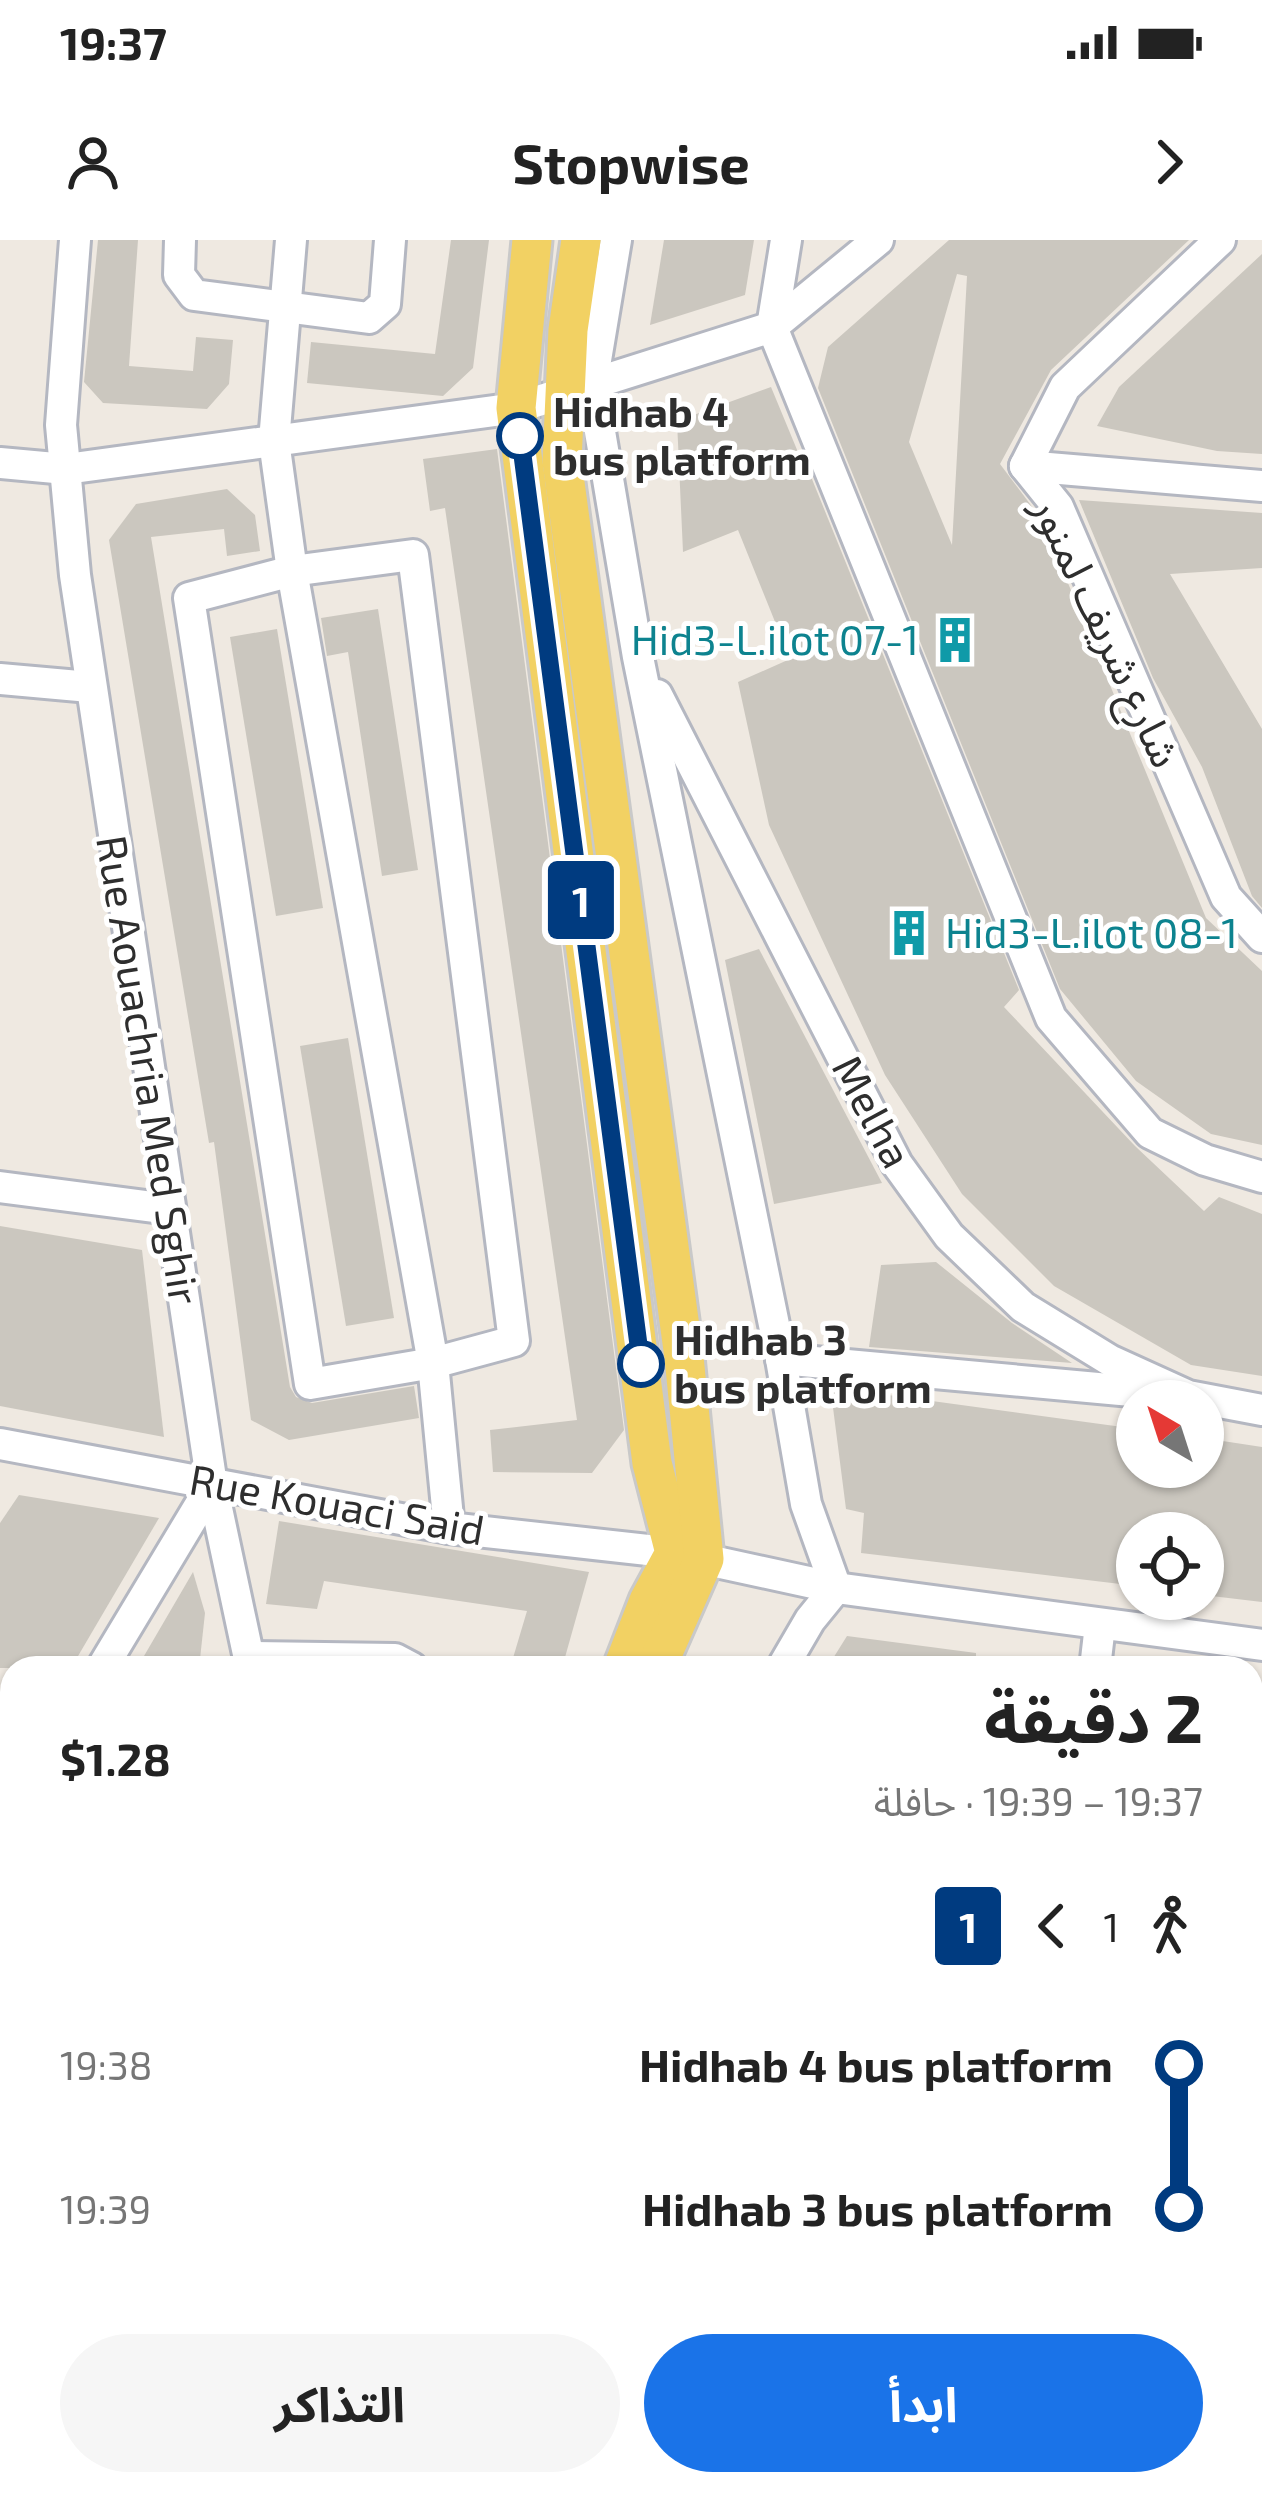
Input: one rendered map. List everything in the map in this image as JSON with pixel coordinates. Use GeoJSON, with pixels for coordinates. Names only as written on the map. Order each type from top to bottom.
{"type":"FeatureCollection","features":[{"type":"Feature","properties":{"kind":"main road"},"geometry":{"type":"LineString","coordinates":[[532,240],[516,408],[652,1462],[690,1556]]}},
{"type":"Feature","properties":{"kind":"main road"},"geometry":{"type":"LineString","coordinates":[[580,240],[568,330],[579,388],[562,461],[684,1357],[690,1556],[660,1656]]}},
{"type":"Feature","properties":{"kind":"main road"},"geometry":{"type":"LineString","coordinates":[[628,1656],[649,1601],[690,1556]]}},
{"type":"Feature","properties":{"kind":"street","name":"Rue Aouachria Med Sghir"},"geometry":{"type":"LineString","coordinates":[[75,240],[62,425],[89,687],[212,1485],[249,1656]]}},
{"type":"Feature","properties":{"kind":"street"},"geometry":{"type":"LineString","coordinates":[[180,240],[179,275],[194,295],[370,318],[385,304],[390,240]]}},
{"type":"Feature","properties":{"kind":"street"},"geometry":{"type":"LineString","coordinates":[[291,240],[274,441],[292,571],[433,1363],[448,1528]]}},
{"type":"Feature","properties":{"kind":"street"},"geometry":{"type":"LineString","coordinates":[[616,240],[579,388],[781,1359],[806,1504],[836,1588],[789,1656]]}},
{"type":"Feature","properties":{"kind":"street"},"geometry":{"type":"LineString","coordinates":[[786,240],[772,327],[1051,1018],[1150,1133],[1204,1160],[1262,1177]]}},
{"type":"Feature","properties":{"kind":"street"},"geometry":{"type":"LineString","coordinates":[[0,463],[66,470],[516,408],[772,327],[878,240]]}},
{"type":"Feature","properties":{"kind":"street","name":"شارع شريف لمنور"},"geometry":{"type":"LineString","coordinates":[[1220,240],[1064,388],[1025,466],[1058,507],[1226,897],[1262,937]]}},
{"type":"Feature","properties":{"kind":"street"},"geometry":{"type":"LineString","coordinates":[[1025,466],[1262,486]]}},
{"type":"Feature","properties":{"kind":"street"},"geometry":{"type":"LineString","coordinates":[[413,555],[514,1341],[433,1363],[310,1384],[189,598],[292,571],[413,555]]}},
{"type":"Feature","properties":{"kind":"street","name":"Melha"},"geometry":{"type":"LineString","coordinates":[[638,657],[897,1164],[949,1236],[1023,1307],[1111,1361],[1153,1380]]}},
{"type":"Feature","properties":{"kind":"street"},"geometry":{"type":"LineString","coordinates":[[0,679],[89,687]]}},
{"type":"Feature","properties":{"kind":"street"},"geometry":{"type":"LineString","coordinates":[[0,1187],[169,1209]]}},
{"type":"Feature","properties":{"kind":"street"},"geometry":{"type":"LineString","coordinates":[[781,1359],[1116,1389]]}},
{"type":"Feature","properties":{"kind":"street","name":"Melha"},"geometry":{"type":"LineString","coordinates":[[1224,1403],[1262,1410]]}},
{"type":"Feature","properties":{"kind":"street","name":"Rue Kouaci Said"},"geometry":{"type":"LineString","coordinates":[[0,1444],[448,1528],[690,1556],[836,1588],[1262,1645]]}},
{"type":"Feature","properties":{"kind":"street"},"geometry":{"type":"LineString","coordinates":[[109,1656],[212,1485]]}},
{"type":"Feature","properties":{"kind":"street"},"geometry":{"type":"LineString","coordinates":[[1096,1656],[1100,1624]]}},
{"type":"Feature","properties":{"kind":"building"},"geometry":{"type":"Polygon","coordinates":[[[98,240],[138,240],[129,366],[193,371],[196,337],[233,340],[229,384],[207,409],[103,403],[84,382],[98,240]]]}},
{"type":"Feature","properties":{"kind":"building"},"geometry":{"type":"Polygon","coordinates":[[[451,240],[489,240],[473,368],[443,396],[307,383],[311,342],[435,354],[451,240]]]}},
{"type":"Feature","properties":{"kind":"building"},"geometry":{"type":"Polygon","coordinates":[[[664,240],[754,240],[745,295],[650,325],[664,240]]]}},
{"type":"Feature","properties":{"kind":"building"},"geometry":{"type":"Polygon","coordinates":[[[949,240],[1189,240],[1051,370],[1000,464],[1042,520],[1206,918],[1262,971],[1262,1145],[1211,1134],[1136,1081],[1060,989],[818,388],[828,347],[949,240]],[[957,274],[909,442],[952,545],[967,276],[957,274]]]}},
{"type":"Feature","properties":{"kind":"building"},"geometry":{"type":"Polygon","coordinates":[[[1262,254],[1262,454],[1217,451],[1097,426],[1119,387],[1262,254]]]}},
{"type":"Feature","properties":{"kind":"building","name":"Hid3-L.ilot 08-1"},"geometry":{"type":"Polygon","coordinates":[[[771,387],[1019,990],[1004,1007],[1135,1146],[1204,1211],[1219,1197],[1262,1214],[1262,1376],[1191,1365],[1054,1286],[962,1194],[885,1075],[769,825],[738,682],[790,659],[738,530],[683,552],[677,421],[771,387]]]}},
{"type":"Feature","properties":{"kind":"building"},"geometry":{"type":"Polygon","coordinates":[[[497,449],[624,1430],[592,1473],[493,1472],[490,1430],[577,1420],[445,508],[430,511],[423,459],[497,449]]]}},
{"type":"Feature","properties":{"kind":"building"},"geometry":{"type":"Polygon","coordinates":[[[227,489],[255,515],[260,551],[227,556],[224,529],[151,537],[290,1387],[296,1397],[312,1403],[414,1386],[419,1418],[289,1440],[251,1420],[214,1142],[209,1143],[109,540],[136,504],[227,489]]]}},
{"type":"Feature","properties":{"kind":"building"},"geometry":{"type":"Polygon","coordinates":[[[1079,500],[1262,513],[1262,568],[1170,574],[1262,729],[1262,908],[1252,896],[1202,767],[1153,678],[1079,500]]]}},
{"type":"Feature","properties":{"kind":"building"},"geometry":{"type":"Polygon","coordinates":[[[378,609],[418,870],[382,876],[348,652],[327,656],[321,618],[378,609]]]}},
{"type":"Feature","properties":{"kind":"building"},"geometry":{"type":"Polygon","coordinates":[[[277,629],[323,908],[276,916],[230,637],[277,629]]]}},
{"type":"Feature","properties":{"kind":"building"},"geometry":{"type":"Polygon","coordinates":[[[759,949],[882,1183],[774,1204],[725,960],[759,949]]]}},
{"type":"Feature","properties":{"kind":"building"},"geometry":{"type":"Polygon","coordinates":[[[348,1038],[394,1318],[346,1326],[300,1046],[348,1038]]]}},
{"type":"Feature","properties":{"kind":"building"},"geometry":{"type":"Polygon","coordinates":[[[0,1226],[142,1250],[164,1437],[0,1406],[0,1226]]]}},
{"type":"Feature","properties":{"kind":"building"},"geometry":{"type":"Polygon","coordinates":[[[936,1262],[1012,1323],[1072,1363],[869,1347],[881,1265],[936,1262]]]}},
{"type":"Feature","properties":{"kind":"building"},"geometry":{"type":"Polygon","coordinates":[[[831,1392],[866,1396],[866,1392],[1116,1426],[1116,1488],[1224,1488],[1224,1441],[1262,1447],[1262,1602],[1224,1597],[1224,1512],[1116,1512],[1116,1583],[861,1553],[864,1513],[846,1509],[831,1392]]]}},
{"type":"Feature","properties":{"kind":"building"},"geometry":{"type":"Polygon","coordinates":[[[19,1495],[159,1518],[78,1656],[0,1656],[0,1523],[19,1495]]]}},
{"type":"Feature","properties":{"kind":"building"},"geometry":{"type":"Polygon","coordinates":[[[279,1521],[589,1572],[565,1656],[514,1656],[527,1611],[324,1581],[317,1609],[266,1604],[279,1521]]]}},
{"type":"Feature","properties":{"kind":"building"},"geometry":{"type":"Polygon","coordinates":[[[193,1572],[205,1613],[200,1656],[144,1656],[193,1572]]]}},
{"type":"Feature","properties":{"kind":"building"},"geometry":{"type":"Polygon","coordinates":[[[847,1636],[976,1653],[976,1656],[834,1656],[847,1636]]]}},
{"type":"Feature","properties":{"kind":"bus line","name":"1"},"geometry":{"type":"LineString","coordinates":[[520,436],[641,1364]]}},
{"type":"Feature","properties":{"kind":"place","name":"Hidhab 4 bus platform"},"geometry":{"type":"Point","coordinates":[520,436]}},
{"type":"Feature","properties":{"kind":"place","name":"Hid3-L.ilot 07-1"},"geometry":{"type":"Point","coordinates":[955,640]}},
{"type":"Feature","properties":{"kind":"place","name":"Hid3-L.ilot 08-1"},"geometry":{"type":"Point","coordinates":[909,933]}},
{"type":"Feature","properties":{"kind":"place","name":"Hidhab 3 bus platform"},"geometry":{"type":"Point","coordinates":[641,1364]}}]}
